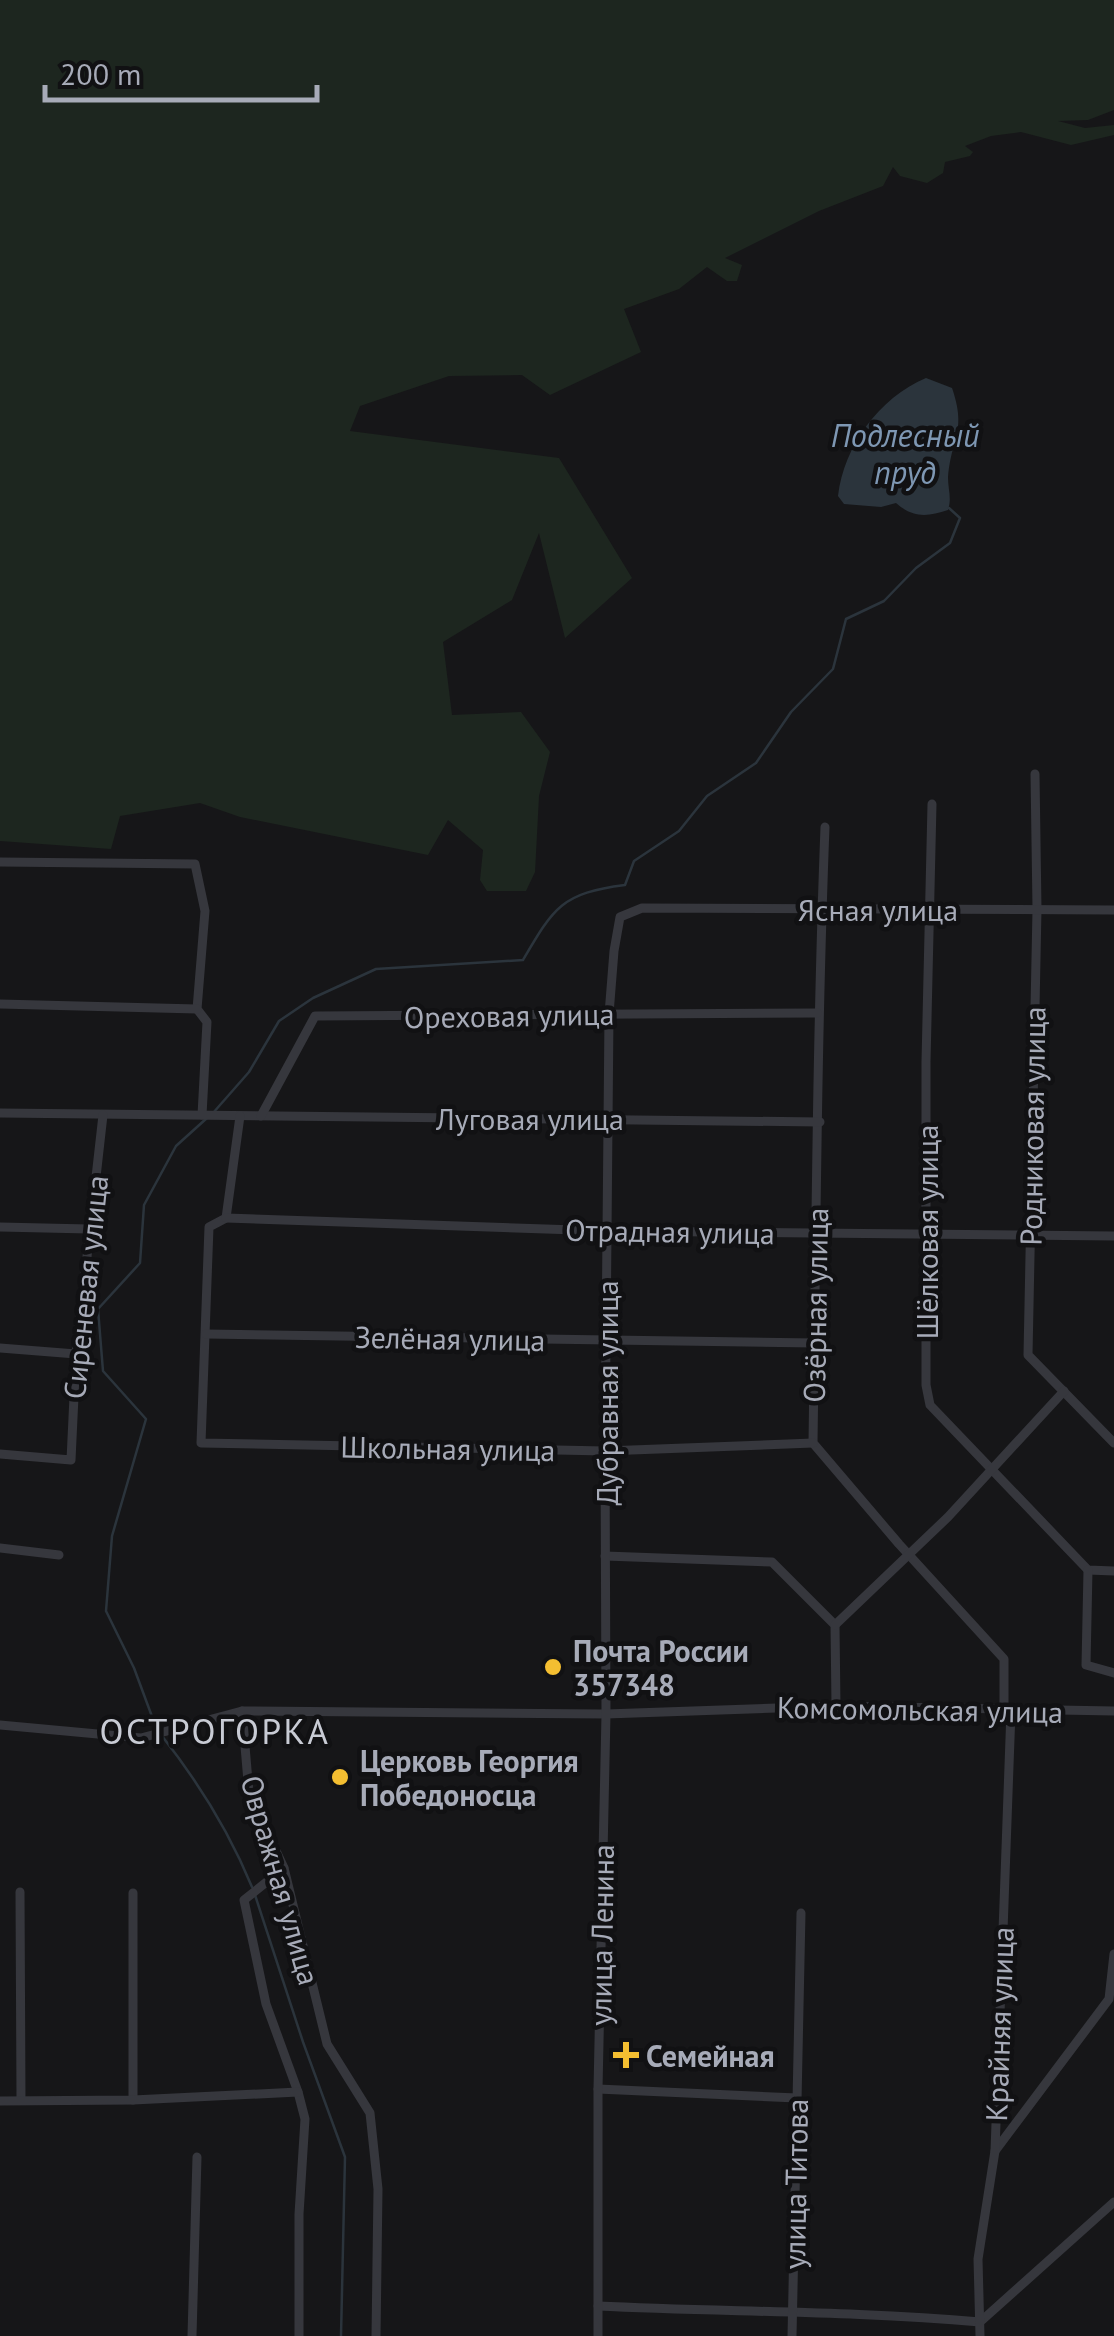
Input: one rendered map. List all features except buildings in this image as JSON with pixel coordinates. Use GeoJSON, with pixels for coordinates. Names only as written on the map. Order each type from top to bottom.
{"type":"FeatureCollection","features":[{"type":"Feature","properties":{"kind":"street","name":"Родниковая улица"},"geometry":{"type":"LineString","coordinates":[[1035,774],[1038,910],[1028,1354],[1114,1443]]}},
{"type":"Feature","properties":{"kind":"street","name":"Шёлковая улица"},"geometry":{"type":"LineString","coordinates":[[932,804],[926,1062],[926,1384],[930,1405],[1088,1570]]}},
{"type":"Feature","properties":{"kind":"street","name":"Озёрная улица"},"geometry":{"type":"LineString","coordinates":[[825,828],[817,1012],[820,1122],[813,1443],[1004,1659],[1007,1710]]}},
{"type":"Feature","properties":{"kind":"street"},"geometry":{"type":"LineString","coordinates":[[0,862],[195,864],[205,911],[197,1009],[207,1022],[202,1116],[0,1114]]}},
{"type":"Feature","properties":{"kind":"street","name":"Ясная улица"},"geometry":{"type":"LineString","coordinates":[[642,908],[1114,910]]}},
{"type":"Feature","properties":{"kind":"street","name":"Дубравная улица"},"geometry":{"type":"LineString","coordinates":[[606,1714],[609,1014],[617,926],[620,917],[642,908]]}},
{"type":"Feature","properties":{"kind":"street"},"geometry":{"type":"LineString","coordinates":[[0,1004],[197,1009]]}},
{"type":"Feature","properties":{"kind":"street","name":"Ореховая улица"},"geometry":{"type":"LineString","coordinates":[[262,1116],[315,1016],[817,1012]]}},
{"type":"Feature","properties":{"kind":"street","name":"Сиреневая улица"},"geometry":{"type":"LineString","coordinates":[[0,1454],[70,1460],[76,1354],[103,1114]]}},
{"type":"Feature","properties":{"kind":"street","name":"Луговая улица"},"geometry":{"type":"LineString","coordinates":[[202,1116],[820,1122]]}},
{"type":"Feature","properties":{"kind":"street"},"geometry":{"type":"LineString","coordinates":[[206,1334],[209,1227],[226,1218],[240,1116]]}},
{"type":"Feature","properties":{"kind":"street","name":"Отрадная улица"},"geometry":{"type":"LineString","coordinates":[[226,1218],[606,1231],[1114,1236]]}},
{"type":"Feature","properties":{"kind":"street"},"geometry":{"type":"LineString","coordinates":[[0,1227],[89,1229]]}},
{"type":"Feature","properties":{"kind":"street","name":"Зелёная улица"},"geometry":{"type":"LineString","coordinates":[[206,1334],[814,1343]]}},
{"type":"Feature","properties":{"kind":"street","name":"Школьная улица"},"geometry":{"type":"LineString","coordinates":[[206,1334],[201,1442],[605,1451],[813,1443]]}},
{"type":"Feature","properties":{"kind":"street"},"geometry":{"type":"LineString","coordinates":[[0,1348],[76,1354]]}},
{"type":"Feature","properties":{"kind":"street"},"geometry":{"type":"LineString","coordinates":[[835,1625],[1064,1391]]}},
{"type":"Feature","properties":{"kind":"street"},"geometry":{"type":"LineString","coordinates":[[0,1548],[59,1555]]}},
{"type":"Feature","properties":{"kind":"street"},"geometry":{"type":"LineString","coordinates":[[606,1556],[772,1562],[835,1625],[836,1706]]}},
{"type":"Feature","properties":{"kind":"street"},"geometry":{"type":"LineString","coordinates":[[1114,1570],[1088,1570],[1086,1664],[1114,1674]]}},
{"type":"Feature","properties":{"kind":"street","name":"Комсомольская улица"},"geometry":{"type":"LineString","coordinates":[[0,1725],[141,1738],[242,1710],[606,1714],[836,1706],[1114,1711]]}},
{"type":"Feature","properties":{"kind":"street","name":"Овражная улица"},"geometry":{"type":"LineString","coordinates":[[242,1710],[250,1793],[284,1868],[328,2044],[370,2113],[378,2189],[376,2336]]}},
{"type":"Feature","properties":{"kind":"street","name":"Крайняя улица"},"geometry":{"type":"LineString","coordinates":[[980,2336],[978,2259],[995,2151],[1007,1710]]}},
{"type":"Feature","properties":{"kind":"street","name":"улица Ленина"},"geometry":{"type":"LineString","coordinates":[[598,2336],[598,2089],[606,1714]]}},
{"type":"Feature","properties":{"kind":"street","name":"Овражная улица"},"geometry":{"type":"LineString","coordinates":[[284,1868],[244,1900],[266,2004],[305,2119],[299,2214],[299,2336]]}},
{"type":"Feature","properties":{"kind":"street"},"geometry":{"type":"LineString","coordinates":[[20,1892],[20,2099]]}},
{"type":"Feature","properties":{"kind":"street"},"geometry":{"type":"LineString","coordinates":[[133,1893],[133,2100]]}},
{"type":"Feature","properties":{"kind":"street","name":"улица Титова"},"geometry":{"type":"LineString","coordinates":[[792,2336],[801,1913]]}},
{"type":"Feature","properties":{"kind":"street"},"geometry":{"type":"LineString","coordinates":[[995,2151],[1109,1999],[1114,1954]]}},
{"type":"Feature","properties":{"kind":"street"},"geometry":{"type":"LineString","coordinates":[[598,2089],[797,2098]]}},
{"type":"Feature","properties":{"kind":"street"},"geometry":{"type":"LineString","coordinates":[[0,2101],[133,2100],[298,2092]]}},
{"type":"Feature","properties":{"kind":"street"},"geometry":{"type":"LineString","coordinates":[[192,2336],[197,2157]]}},
{"type":"Feature","properties":{"kind":"street"},"geometry":{"type":"LineString","coordinates":[[598,2306],[881,2314],[980,2322],[1114,2202]]}},
{"type":"Feature","properties":{"kind":"shaded area"},"geometry":{"type":"Polygon","coordinates":[[[0,0],[1114,0],[1114,110],[1088,120],[1058,121],[1085,128],[1114,125],[1114,135],[1071,145],[1021,132],[991,136],[965,146],[973,152],[970,156],[945,162],[943,173],[927,183],[900,176],[893,167],[883,186],[819,211],[725,258],[742,265],[737,281],[727,281],[707,267],[679,289],[624,309],[641,352],[550,395],[522,375],[449,376],[360,406],[350,431],[559,458],[632,578],[565,638],[539,533],[512,600],[443,642],[452,715],[521,712],[550,752],[539,796],[535,872],[526,891],[487,891],[480,880],[483,850],[448,820],[428,855],[240,817],[200,803],[120,816],[111,849],[0,841],[0,0]]]}},
{"type":"Feature","properties":{"kind":"water","name":"Подлесный пруд"},"geometry":{"type":"Polygon","coordinates":[[[926,378],[952,388],[958,415],[948,477],[948,510],[920,515],[896,503],[881,507],[844,504],[838,496],[856,442],[893,398],[926,378]]]}},
{"type":"Feature","properties":{"kind":"waterway"},"geometry":{"type":"LineString","coordinates":[[213,1113],[249,1072],[279,1021],[313,998],[376,969],[523,960],[543,927],[562,906],[587,893],[625,885],[634,861],[679,831],[707,796],[756,763],[791,712],[833,669],[846,619],[884,601],[916,568],[950,543],[960,518],[949,508]]}},
{"type":"Feature","properties":{"kind":"waterway"},"geometry":{"type":"LineString","coordinates":[[157,1730],[134,1668],[106,1611],[112,1536],[146,1419],[103,1371],[98,1309],[140,1263],[144,1205],[176,1146],[207,1118]]}},
{"type":"Feature","properties":{"kind":"waterway"},"geometry":{"type":"LineString","coordinates":[[162,1736],[212,1808],[252,1887]]}},
{"type":"Feature","properties":{"kind":"waterway"},"geometry":{"type":"LineString","coordinates":[[255,1895],[345,2157],[341,2336]]}},
{"type":"Feature","properties":{"kind":"place","name":"Почта России 357348"},"geometry":{"type":"Point","coordinates":[553,1667]}},
{"type":"Feature","properties":{"kind":"place","name":"Церковь Георгия Победоносца"},"geometry":{"type":"Point","coordinates":[340,1777]}},
{"type":"Feature","properties":{"kind":"place","name":"Семейная"},"geometry":{"type":"Point","coordinates":[626,2055]}},
{"type":"Feature","properties":{"kind":"district","name":"ОСТРОГОРКА"},"geometry":{"type":"Point","coordinates":[215,1731]}}]}
